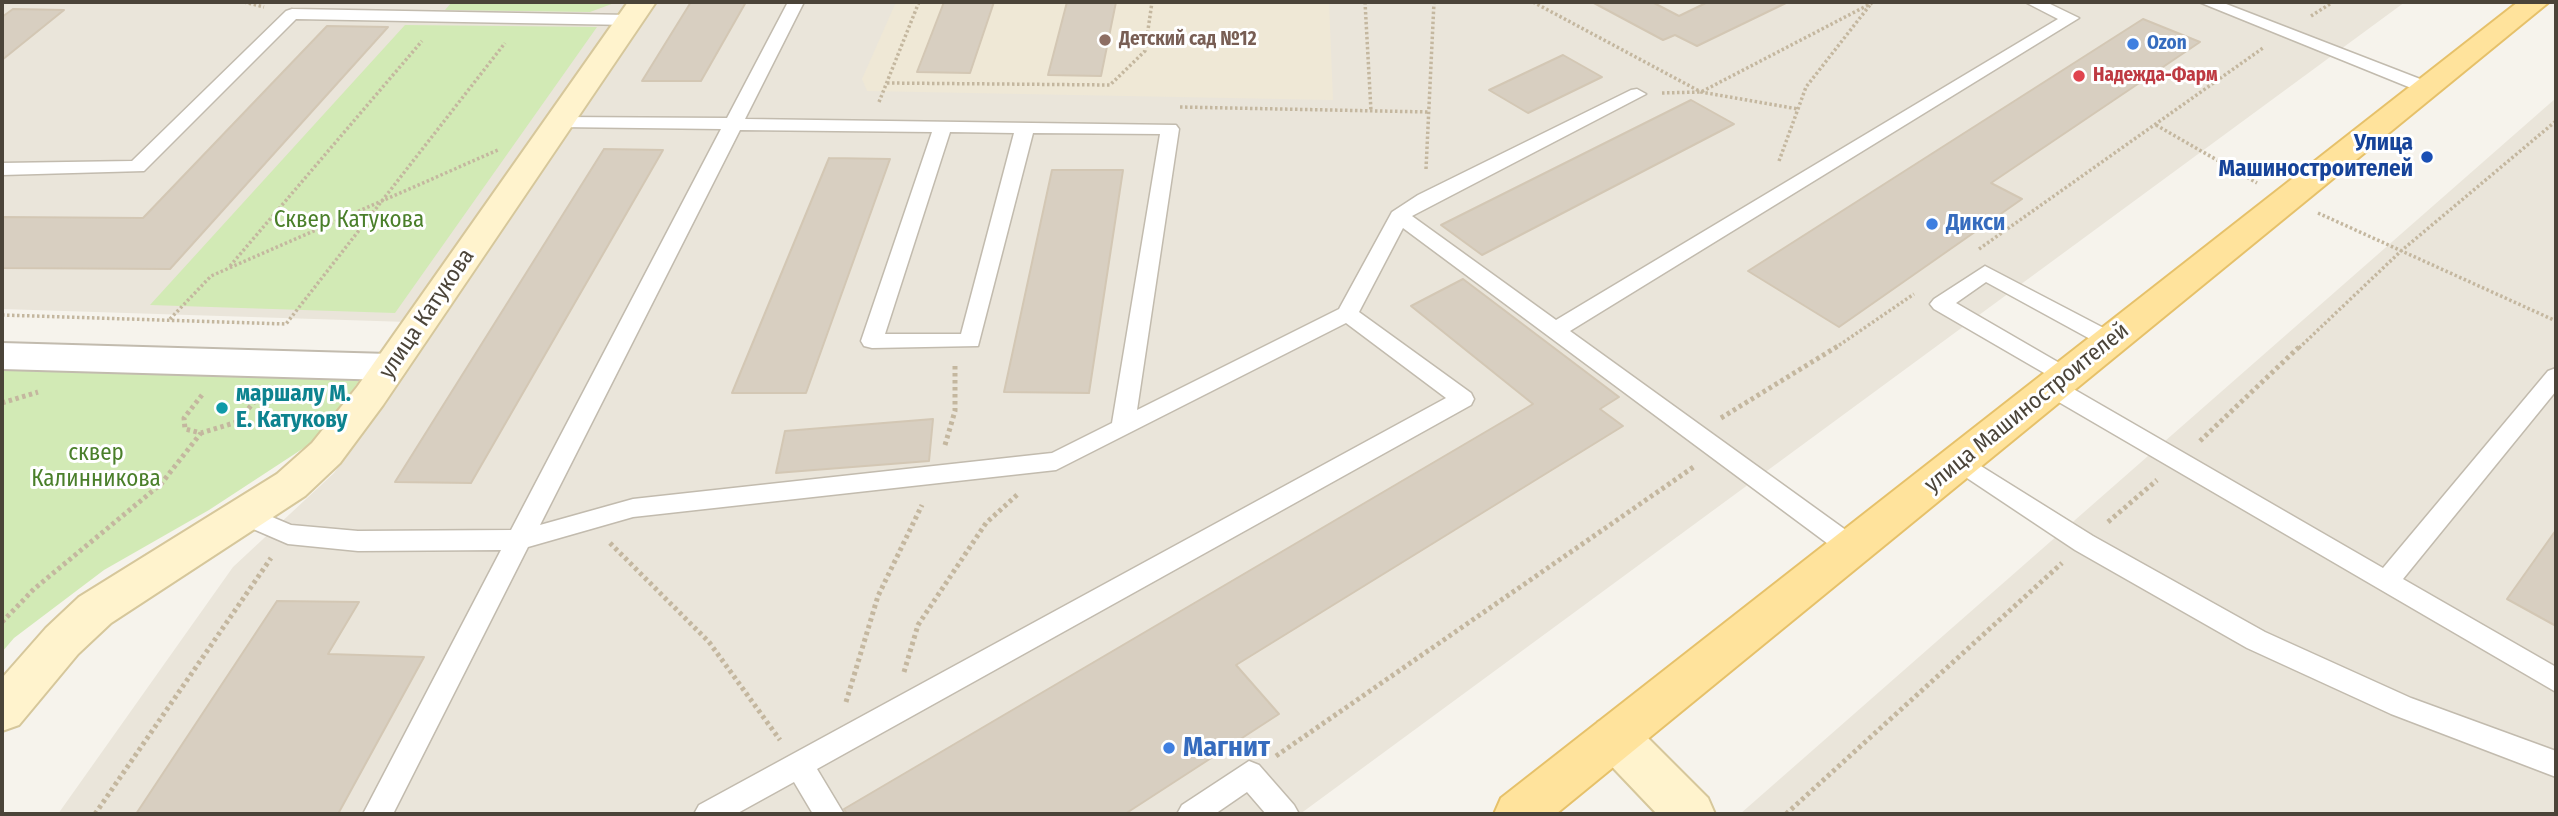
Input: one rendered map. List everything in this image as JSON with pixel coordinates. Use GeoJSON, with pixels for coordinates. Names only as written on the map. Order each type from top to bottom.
{"type":"FeatureCollection","features":[{"type":"Feature","properties":{"kind":"main road","name":"улица Машиностроителей"},"geometry":{"type":"LineString","coordinates":[[1519,814],[2535,2]]}},
{"type":"Feature","properties":{"kind":"street","name":"улица Катукова"},"geometry":{"type":"LineString","coordinates":[[2,711],[62,641],[95,610],[291,485],[326,453],[352,422],[636,11]]}},
{"type":"Feature","properties":{"kind":"street"},"geometry":{"type":"LineString","coordinates":[[2,356],[389,367]]}},
{"type":"Feature","properties":{"kind":"street"},"geometry":{"type":"LineString","coordinates":[[1615,737],[1689,814]]}},
{"type":"Feature","properties":{"kind":"lane"},"geometry":{"type":"LineString","coordinates":[[378,814],[796,2]]}},
{"type":"Feature","properties":{"kind":"lane"},"geometry":{"type":"LineString","coordinates":[[1555,330],[2071,18],[2033,2]]}},
{"type":"Feature","properties":{"kind":"lane"},"geometry":{"type":"LineString","coordinates":[[2207,2],[2427,88]]}},
{"type":"Feature","properties":{"kind":"lane"},"geometry":{"type":"LineString","coordinates":[[2,169],[137,167],[292,14],[524,18],[636,11]]}},
{"type":"Feature","properties":{"kind":"lane"},"geometry":{"type":"LineString","coordinates":[[246,515],[288,534],[346,540],[519,540],[633,508],[1056,461],[1347,314],[1398,216],[1425,199],[1637,94]]}},
{"type":"Feature","properties":{"kind":"lane"},"geometry":{"type":"LineString","coordinates":[[557,125],[733,124],[1170,129],[1123,425]]}},
{"type":"Feature","properties":{"kind":"lane"},"geometry":{"type":"LineString","coordinates":[[943,126],[872,341],[970,341],[1025,127]]}},
{"type":"Feature","properties":{"kind":"lane"},"geometry":{"type":"LineString","coordinates":[[1398,216],[1852,548]]}},
{"type":"Feature","properties":{"kind":"lane"},"geometry":{"type":"LineString","coordinates":[[2111,341],[1985,273],[1941,304],[2060,382],[2556,681]]}},
{"type":"Feature","properties":{"kind":"lane"},"geometry":{"type":"LineString","coordinates":[[709,814],[1463,399],[1347,314]]}},
{"type":"Feature","properties":{"kind":"lane"},"geometry":{"type":"LineString","coordinates":[[2387,581],[2556,376]]}},
{"type":"Feature","properties":{"kind":"lane"},"geometry":{"type":"LineString","coordinates":[[1960,462],[2084,543],[2256,640],[2401,705],[2556,764]]}},
{"type":"Feature","properties":{"kind":"lane"},"geometry":{"type":"LineString","coordinates":[[799,765],[829,814]]}},
{"type":"Feature","properties":{"kind":"lane"},"geometry":{"type":"LineString","coordinates":[[1192,814],[1249,774],[1284,814]]}},
{"type":"Feature","properties":{"kind":"path"},"geometry":{"type":"LineString","coordinates":[[919,2],[887,83],[1110,85],[1145,51],[1152,2]]}},
{"type":"Feature","properties":{"kind":"path"},"geometry":{"type":"LineString","coordinates":[[1365,2],[1371,111]]}},
{"type":"Feature","properties":{"kind":"path"},"geometry":{"type":"LineString","coordinates":[[1425,199],[1434,2]]}},
{"type":"Feature","properties":{"kind":"path"},"geometry":{"type":"LineString","coordinates":[[1533,2],[1701,92]]}},
{"type":"Feature","properties":{"kind":"path"},"geometry":{"type":"LineString","coordinates":[[1701,92],[1873,2]]}},
{"type":"Feature","properties":{"kind":"path"},"geometry":{"type":"LineString","coordinates":[[1783,193],[1778,165],[1805,87],[1873,2]]}},
{"type":"Feature","properties":{"kind":"path"},"geometry":{"type":"LineString","coordinates":[[1976,251],[2333,2]]}},
{"type":"Feature","properties":{"kind":"path"},"geometry":{"type":"LineString","coordinates":[[227,269],[443,16]]}},
{"type":"Feature","properties":{"kind":"path"},"geometry":{"type":"LineString","coordinates":[[2,315],[286,324],[524,18]]}},
{"type":"Feature","properties":{"kind":"path"},"geometry":{"type":"LineString","coordinates":[[1637,94],[1701,92],[1798,109]]}},
{"type":"Feature","properties":{"kind":"path"},"geometry":{"type":"LineString","coordinates":[[170,320],[211,276],[557,125]]}},
{"type":"Feature","properties":{"kind":"path"},"geometry":{"type":"LineString","coordinates":[[2155,125],[2287,200],[2556,321]]}},
{"type":"Feature","properties":{"kind":"path"},"geometry":{"type":"LineString","coordinates":[[1249,774],[1716,452],[1719,419],[1853,337],[1920,290]]}},
{"type":"Feature","properties":{"kind":"path"},"geometry":{"type":"LineString","coordinates":[[832,746],[878,596],[937,474],[956,411],[954,341]]}},
{"type":"Feature","properties":{"kind":"path"},"geometry":{"type":"LineString","coordinates":[[2,403],[47,389]]}},
{"type":"Feature","properties":{"kind":"path"},"geometry":{"type":"LineString","coordinates":[[204,391],[184,418],[185,429],[201,433],[237,422],[262,393]]}},
{"type":"Feature","properties":{"kind":"path"},"geometry":{"type":"LineString","coordinates":[[2,622],[34,589],[152,493],[201,433]]}},
{"type":"Feature","properties":{"kind":"path"},"geometry":{"type":"LineString","coordinates":[[892,713],[918,625],[986,523],[1056,461]]}},
{"type":"Feature","properties":{"kind":"path"},"geometry":{"type":"LineString","coordinates":[[587,521],[709,642],[799,765]]}},
{"type":"Feature","properties":{"kind":"shaded area"},"geometry":{"type":"Polygon","coordinates":[[[2,2],[2405,2],[1300,814],[58,814],[233,567],[334,473],[439,323],[2,309],[2,2]]]}},
{"type":"Feature","properties":{"kind":"shaded area","name":"Детский сад №12"},"geometry":{"type":"Polygon","coordinates":[[[896,2],[1329,2],[1333,100],[867,91],[862,79],[896,2]]]}},
{"type":"Feature","properties":{"kind":"shaded area"},"geometry":{"type":"Polygon","coordinates":[[[2556,98],[2556,814],[1740,814],[2556,98]]]}},
{"type":"Feature","properties":{"kind":"green space"},"geometry":{"type":"Polygon","coordinates":[[[452,2],[617,2],[590,12],[445,10],[452,2]]]}},
{"type":"Feature","properties":{"kind":"green space","name":"Сквер Катукова"},"geometry":{"type":"Polygon","coordinates":[[[405,25],[597,27],[395,313],[150,305],[405,25]]]}},
{"type":"Feature","properties":{"kind":"green space","name":"сквер Калинникова"},"geometry":{"type":"Polygon","coordinates":[[[2,370],[247,375],[359,381],[316,440],[209,510],[104,570],[14,638],[2,652],[2,370]]]}},
{"type":"Feature","properties":{"kind":"building"},"geometry":{"type":"Polygon","coordinates":[[[691,2],[746,2],[701,81],[642,81],[691,2]]]}},
{"type":"Feature","properties":{"kind":"building"},"geometry":{"type":"Polygon","coordinates":[[[944,2],[994,2],[970,73],[917,72],[944,2]]]}},
{"type":"Feature","properties":{"kind":"building"},"geometry":{"type":"Polygon","coordinates":[[[1067,2],[1116,2],[1101,76],[1048,75],[1067,2]]]}},
{"type":"Feature","properties":{"kind":"building"},"geometry":{"type":"Polygon","coordinates":[[[1592,2],[1652,2],[1679,16],[1708,2],[1788,2],[1697,46],[1675,35],[1663,40],[1592,2]]]}},
{"type":"Feature","properties":{"kind":"building"},"geometry":{"type":"Polygon","coordinates":[[[13,9],[64,10],[2,60],[2,17],[13,9]]]}},
{"type":"Feature","properties":{"kind":"building"},"geometry":{"type":"Polygon","coordinates":[[[2143,19],[2200,42],[1991,183],[2022,199],[1839,327],[1748,271],[2143,19]]]}},
{"type":"Feature","properties":{"kind":"building"},"geometry":{"type":"Polygon","coordinates":[[[327,26],[388,27],[170,269],[2,268],[2,217],[143,218],[327,26]]]}},
{"type":"Feature","properties":{"kind":"building"},"geometry":{"type":"Polygon","coordinates":[[[1563,55],[1602,77],[1528,113],[1489,90],[1563,55]]]}},
{"type":"Feature","properties":{"kind":"building"},"geometry":{"type":"Polygon","coordinates":[[[1691,100],[1734,124],[1482,255],[1441,225],[1691,100]]]}},
{"type":"Feature","properties":{"kind":"building"},"geometry":{"type":"Polygon","coordinates":[[[604,149],[663,150],[471,483],[395,482],[604,149]]]}},
{"type":"Feature","properties":{"kind":"building"},"geometry":{"type":"Polygon","coordinates":[[[829,158],[890,159],[806,393],[732,393],[829,158]]]}},
{"type":"Feature","properties":{"kind":"building"},"geometry":{"type":"Polygon","coordinates":[[[1052,170],[1123,170],[1089,393],[1004,392],[1052,170]]]}},
{"type":"Feature","properties":{"kind":"building"},"geometry":{"type":"Polygon","coordinates":[[[1463,279],[1619,397],[1600,409],[1623,426],[1236,665],[1279,714],[1125,814],[847,814],[844,809],[1533,404],[1411,306],[1463,279]]]}},
{"type":"Feature","properties":{"kind":"building"},"geometry":{"type":"Polygon","coordinates":[[[933,419],[929,461],[776,473],[785,431],[933,419]]]}},
{"type":"Feature","properties":{"kind":"building"},"geometry":{"type":"Polygon","coordinates":[[[2556,530],[2556,626],[2507,599],[2556,530]]]}},
{"type":"Feature","properties":{"kind":"building"},"geometry":{"type":"Polygon","coordinates":[[[277,601],[359,602],[328,654],[424,657],[338,814],[136,814],[277,601]]]}},
{"type":"Feature","properties":{"kind":"place","name":"Детский сад №12"},"geometry":{"type":"Point","coordinates":[1105,40]}},
{"type":"Feature","properties":{"kind":"place","name":"Ozon"},"geometry":{"type":"Point","coordinates":[2133,44]}},
{"type":"Feature","properties":{"kind":"place","name":"Надежда-Фарм"},"geometry":{"type":"Point","coordinates":[2079,76]}},
{"type":"Feature","properties":{"kind":"place","name":"Улица Машиностроителей"},"geometry":{"type":"Point","coordinates":[2427,157]}},
{"type":"Feature","properties":{"kind":"place","name":"Дикси"},"geometry":{"type":"Point","coordinates":[1932,224]}},
{"type":"Feature","properties":{"kind":"place","name":"маршалу М. Е. Катукову"},"geometry":{"type":"Point","coordinates":[222,408]}},
{"type":"Feature","properties":{"kind":"place","name":"Магнит"},"geometry":{"type":"Point","coordinates":[1169,748]}}]}
